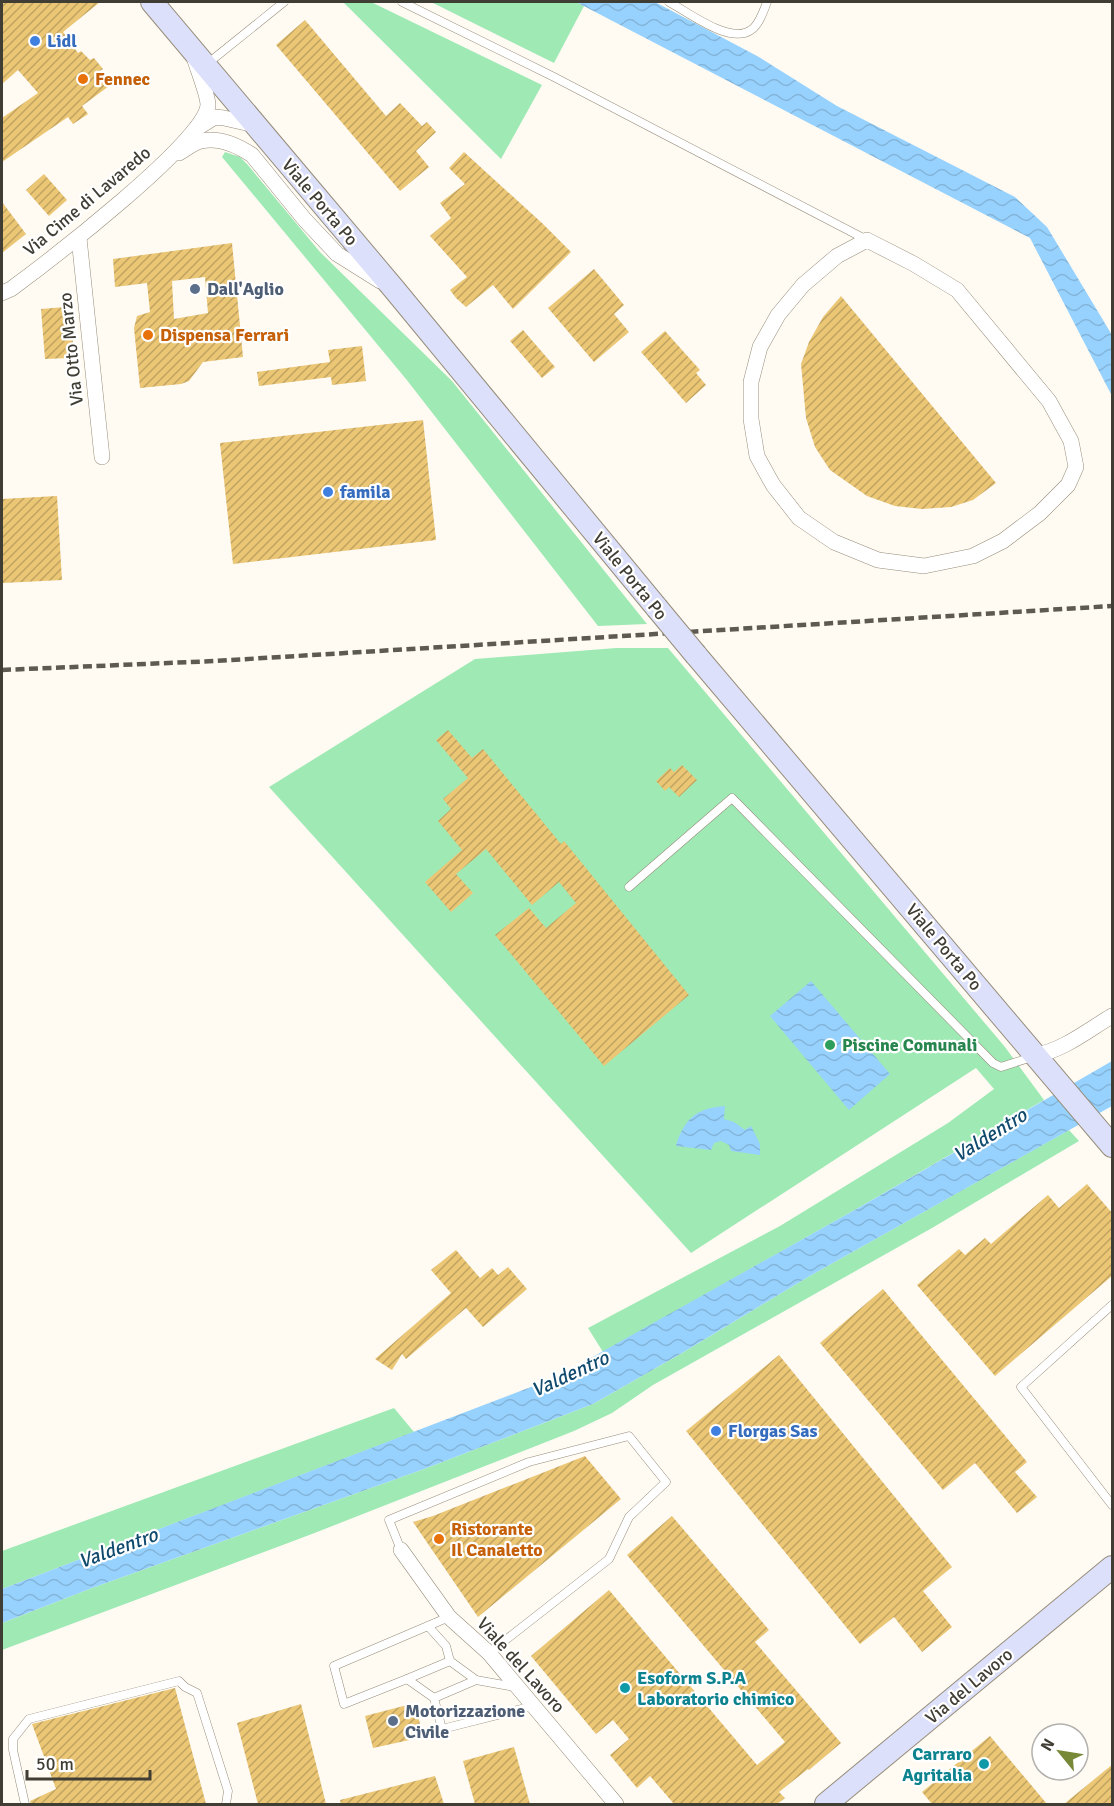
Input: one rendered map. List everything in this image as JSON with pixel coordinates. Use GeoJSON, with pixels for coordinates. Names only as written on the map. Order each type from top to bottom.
{"type":"FeatureCollection","features":[{"type":"Feature","properties":{"kind":"main road","name":"Viale Porta Po"},"geometry":{"type":"LineString","coordinates":[[152,2],[394,289],[696,655],[1106,1139]]}},
{"type":"Feature","properties":{"kind":"main road","name":"Via del Lavoro"},"geometry":{"type":"LineString","coordinates":[[826,1804],[1113,1567]]}},
{"type":"Feature","properties":{"kind":"street","name":"Via Cime di Lavaredo"},"geometry":{"type":"LineString","coordinates":[[2,293],[11,289],[79,238],[168,159],[195,130],[205,115],[208,105],[198,56]]}},
{"type":"Feature","properties":{"kind":"street","name":"Via Cime di Lavaredo"},"geometry":{"type":"LineString","coordinates":[[195,130],[215,117],[255,125]]}},
{"type":"Feature","properties":{"kind":"street","name":"Via Cime di Lavaredo"},"geometry":{"type":"LineString","coordinates":[[168,159],[200,142],[214,140],[237,146],[252,155],[305,220],[337,254],[394,289]]}},
{"type":"Feature","properties":{"kind":"street","name":"Via Otto Marzo"},"geometry":{"type":"LineString","coordinates":[[79,238],[102,457]]}},
{"type":"Feature","properties":{"kind":"street"},"geometry":{"type":"LineString","coordinates":[[867,240],[914,264],[957,290],[1049,401],[1071,441],[1076,467],[1068,486],[1040,513],[1003,541],[973,556],[924,566],[878,560],[834,542],[799,518],[773,485],[757,456],[751,419],[751,382],[760,347],[778,315],[802,285],[837,256],[867,240]]}},
{"type":"Feature","properties":{"kind":"street"},"geometry":{"type":"LineString","coordinates":[[1036,1055],[1048,1053],[1066,1044],[1113,1016]]}},
{"type":"Feature","properties":{"kind":"street","name":"Viale del Lavoro"},"geometry":{"type":"LineString","coordinates":[[401,1550],[449,1617],[489,1653],[616,1804]]}},
{"type":"Feature","properties":{"kind":"lane"},"geometry":{"type":"LineString","coordinates":[[198,56],[284,2]]}},
{"type":"Feature","properties":{"kind":"lane"},"geometry":{"type":"LineString","coordinates":[[402,2],[554,76],[867,240]]}},
{"type":"Feature","properties":{"kind":"lane"},"geometry":{"type":"LineString","coordinates":[[669,2],[722,31],[736,34],[751,30],[760,18],[767,2]]}},
{"type":"Feature","properties":{"kind":"lane"},"geometry":{"type":"LineString","coordinates":[[629,887],[732,798],[993,1063],[1001,1067],[1036,1055]]}},
{"type":"Feature","properties":{"kind":"lane"},"geometry":{"type":"LineString","coordinates":[[1113,1305],[1021,1387],[1113,1505]]}},
{"type":"Feature","properties":{"kind":"lane"},"geometry":{"type":"LineString","coordinates":[[401,1550],[389,1520],[529,1462],[629,1436],[666,1482],[629,1517],[609,1559],[489,1653]]}},
{"type":"Feature","properties":{"kind":"lane"},"geometry":{"type":"LineString","coordinates":[[449,1617],[334,1666],[344,1704],[450,1661]]}},
{"type":"Feature","properties":{"kind":"lane"},"geometry":{"type":"LineString","coordinates":[[428,1626],[446,1646],[450,1661],[476,1680],[518,1688]]}},
{"type":"Feature","properties":{"kind":"lane"},"geometry":{"type":"LineString","coordinates":[[407,1679],[434,1698],[442,1729],[533,1706]]}},
{"type":"Feature","properties":{"kind":"lane"},"geometry":{"type":"LineString","coordinates":[[434,1698],[476,1680]]}},
{"type":"Feature","properties":{"kind":"lane"},"geometry":{"type":"LineString","coordinates":[[25,1804],[13,1750],[13,1739],[28,1719],[179,1681],[197,1693],[228,1791],[226,1804]]}},
{"type":"Feature","properties":{"kind":"green space"},"geometry":{"type":"Polygon","coordinates":[[[343,2],[371,2],[542,85],[501,159],[343,2]]]}},
{"type":"Feature","properties":{"kind":"green space"},"geometry":{"type":"Polygon","coordinates":[[[431,2],[576,2],[584,6],[554,63],[431,2]]]}},
{"type":"Feature","properties":{"kind":"green space"},"geometry":{"type":"Polygon","coordinates":[[[225,152],[240,157],[247,164],[320,252],[452,381],[647,624],[598,626],[406,379],[222,157],[225,152]]]}},
{"type":"Feature","properties":{"kind":"green space"},"geometry":{"type":"Polygon","coordinates":[[[616,648],[668,648],[1005,1047],[1044,1100],[603,1352],[588,1328],[780,1226],[948,1123],[994,1089],[976,1068],[691,1253],[269,787],[475,659],[616,648]]]}},
{"type":"Feature","properties":{"kind":"green space"},"geometry":{"type":"Polygon","coordinates":[[[1069,1130],[1079,1141],[932,1228],[653,1385],[612,1413],[574,1431],[312,1534],[2,1650],[2,1623],[92,1588],[424,1469],[593,1404],[808,1277],[1069,1130]]]}},
{"type":"Feature","properties":{"kind":"green space"},"geometry":{"type":"Polygon","coordinates":[[[394,1408],[414,1432],[2,1589],[2,1551],[394,1408]]]}},
{"type":"Feature","properties":{"kind":"water"},"geometry":{"type":"Polygon","coordinates":[[[576,2],[655,2],[759,57],[837,106],[1015,197],[1047,227],[1112,335],[1112,396],[1030,238],[576,2]]]}},
{"type":"Feature","properties":{"kind":"water","name":"Piscine Comunali"},"geometry":{"type":"Polygon","coordinates":[[[811,981],[890,1074],[849,1110],[770,1016],[811,981]]]}},
{"type":"Feature","properties":{"kind":"water","name":"Valdentro"},"geometry":{"type":"Polygon","coordinates":[[[1112,1061],[1112,1106],[808,1277],[593,1404],[424,1469],[92,1588],[2,1623],[2,1589],[557,1377],[860,1207],[1112,1061]]]}},
{"type":"Feature","properties":{"kind":"water"},"geometry":{"type":"Polygon","coordinates":[[[725,1106],[724,1119],[734,1122],[745,1130],[751,1126],[760,1144],[760,1155],[731,1151],[729,1145],[721,1141],[714,1143],[711,1150],[676,1146],[687,1122],[699,1112],[725,1106]]]}},
{"type":"Feature","properties":{"kind":"building"},"geometry":{"type":"Polygon","coordinates":[[[2,2],[100,2],[63,32],[78,53],[81,51],[90,60],[94,58],[103,69],[98,72],[109,86],[82,106],[88,114],[73,124],[68,117],[2,162],[2,118],[38,93],[18,70],[2,84],[2,2]]]}},
{"type":"Feature","properties":{"kind":"building"},"geometry":{"type":"Polygon","coordinates":[[[305,20],[386,116],[400,103],[422,126],[427,122],[436,132],[416,151],[429,167],[400,191],[276,45],[305,20]]]}},
{"type":"Feature","properties":{"kind":"building"},"geometry":{"type":"Polygon","coordinates":[[[464,152],[571,252],[513,309],[493,285],[466,307],[450,290],[467,277],[430,236],[451,218],[440,203],[465,184],[449,168],[464,152]]]}},
{"type":"Feature","properties":{"kind":"building"},"geometry":{"type":"Polygon","coordinates":[[[44,174],[67,200],[49,216],[26,190],[44,174]]]}},
{"type":"Feature","properties":{"kind":"building"},"geometry":{"type":"Polygon","coordinates":[[[2,202],[26,234],[2,253],[2,202]]]}},
{"type":"Feature","properties":{"kind":"building"},"geometry":{"type":"Polygon","coordinates":[[[232,243],[243,357],[203,362],[189,381],[181,384],[140,388],[134,328],[137,316],[150,312],[147,283],[115,287],[113,259],[232,243]],[[205,277],[172,281],[174,319],[208,313],[205,277]]]}},
{"type":"Feature","properties":{"kind":"building"},"geometry":{"type":"Polygon","coordinates":[[[594,269],[624,305],[614,314],[629,332],[594,362],[548,308],[594,269]]]}},
{"type":"Feature","properties":{"kind":"building"},"geometry":{"type":"Polygon","coordinates":[[[841,296],[996,483],[973,500],[951,507],[922,509],[895,506],[867,496],[830,470],[815,447],[806,418],[801,364],[809,342],[823,317],[841,296]]]}},
{"type":"Feature","properties":{"kind":"building"},"geometry":{"type":"Polygon","coordinates":[[[65,307],[66,330],[72,330],[73,343],[67,344],[68,358],[45,359],[41,309],[65,307]]]}},
{"type":"Feature","properties":{"kind":"building"},"geometry":{"type":"Polygon","coordinates":[[[523,330],[555,367],[542,378],[510,341],[523,330]]]}},
{"type":"Feature","properties":{"kind":"building"},"geometry":{"type":"Polygon","coordinates":[[[665,331],[700,370],[696,373],[706,385],[686,403],[641,352],[665,331]]]}},
{"type":"Feature","properties":{"kind":"building"},"geometry":{"type":"Polygon","coordinates":[[[362,346],[366,381],[332,385],[331,377],[259,386],[257,372],[330,362],[328,350],[362,346]]]}},
{"type":"Feature","properties":{"kind":"building","name":"famila"},"geometry":{"type":"Polygon","coordinates":[[[423,420],[436,540],[233,564],[220,443],[423,420]]]}},
{"type":"Feature","properties":{"kind":"building"},"geometry":{"type":"Polygon","coordinates":[[[57,496],[62,580],[3,583],[2,499],[57,496]]]}},
{"type":"Feature","properties":{"kind":"building"},"geometry":{"type":"Polygon","coordinates":[[[448,730],[472,758],[483,749],[561,844],[564,841],[689,995],[604,1066],[495,935],[529,908],[546,928],[576,903],[559,882],[532,905],[486,849],[456,874],[473,893],[451,912],[425,882],[462,850],[438,821],[451,809],[443,799],[468,778],[436,740],[448,730]]]}},
{"type":"Feature","properties":{"kind":"building"},"geometry":{"type":"Polygon","coordinates":[[[682,765],[697,780],[679,797],[669,787],[665,791],[656,781],[670,768],[674,772],[682,765]]]}},
{"type":"Feature","properties":{"kind":"building"},"geometry":{"type":"Polygon","coordinates":[[[1087,1184],[1113,1214],[1113,1275],[995,1376],[917,1285],[959,1249],[965,1255],[985,1238],[991,1244],[1048,1195],[1059,1208],[1087,1184]]]}},
{"type":"Feature","properties":{"kind":"building"},"geometry":{"type":"Polygon","coordinates":[[[456,1250],[480,1278],[492,1268],[498,1275],[508,1267],[527,1289],[483,1327],[466,1308],[406,1359],[402,1354],[392,1370],[375,1359],[451,1293],[431,1270],[456,1250]]]}},
{"type":"Feature","properties":{"kind":"building"},"geometry":{"type":"Polygon","coordinates":[[[883,1289],[1027,1462],[1015,1472],[1037,1497],[1017,1513],[975,1463],[943,1490],[820,1343],[883,1289]]]}},
{"type":"Feature","properties":{"kind":"building"},"geometry":{"type":"Polygon","coordinates":[[[779,1355],[952,1567],[923,1591],[952,1627],[922,1652],[894,1617],[860,1644],[686,1431],[779,1355]]]}},
{"type":"Feature","properties":{"kind":"building"},"geometry":{"type":"Polygon","coordinates":[[[585,1456],[621,1499],[478,1617],[413,1522],[585,1456]]]}},
{"type":"Feature","properties":{"kind":"building"},"geometry":{"type":"Polygon","coordinates":[[[672,1516],[769,1630],[755,1642],[841,1743],[779,1792],[785,1798],[777,1804],[674,1804],[650,1776],[637,1788],[610,1755],[629,1739],[613,1720],[596,1734],[531,1656],[609,1590],[757,1765],[785,1742],[627,1555],[672,1516]]]}},
{"type":"Feature","properties":{"kind":"building"},"geometry":{"type":"Polygon","coordinates":[[[175,1688],[206,1804],[31,1804],[30,1801],[56,1789],[32,1724],[175,1688]]]}},
{"type":"Feature","properties":{"kind":"building","name":"Motorizzazione Civile"},"geometry":{"type":"Polygon","coordinates":[[[415,1703],[423,1737],[373,1748],[365,1716],[415,1703]]]}},
{"type":"Feature","properties":{"kind":"building"},"geometry":{"type":"Polygon","coordinates":[[[301,1704],[326,1804],[258,1804],[237,1723],[301,1704]]]}},
{"type":"Feature","properties":{"kind":"building","name":"Carraro Agritalia"},"geometry":{"type":"Polygon","coordinates":[[[990,1736],[1047,1804],[932,1804],[922,1792],[990,1736]]]}},
{"type":"Feature","properties":{"kind":"building"},"geometry":{"type":"Polygon","coordinates":[[[514,1747],[530,1804],[475,1804],[463,1761],[514,1747]]]}},
{"type":"Feature","properties":{"kind":"building"},"geometry":{"type":"Polygon","coordinates":[[[1113,1764],[1113,1804],[1064,1804],[1113,1764]]]}},
{"type":"Feature","properties":{"kind":"building"},"geometry":{"type":"Polygon","coordinates":[[[435,1776],[444,1804],[341,1804],[340,1800],[435,1776]]]}},
{"type":"Feature","properties":{"kind":"railway"},"geometry":{"type":"LineString","coordinates":[[2,670],[215,661],[1112,606]]}},
{"type":"Feature","properties":{"kind":"place","name":"Lidl"},"geometry":{"type":"Point","coordinates":[35,41]}},
{"type":"Feature","properties":{"kind":"place","name":"Fennec"},"geometry":{"type":"Point","coordinates":[83,79]}},
{"type":"Feature","properties":{"kind":"place","name":"Dall'Aglio"},"geometry":{"type":"Point","coordinates":[195,289]}},
{"type":"Feature","properties":{"kind":"place","name":"Dispensa Ferrari"},"geometry":{"type":"Point","coordinates":[148,335]}},
{"type":"Feature","properties":{"kind":"place","name":"famila"},"geometry":{"type":"Point","coordinates":[328,492]}},
{"type":"Feature","properties":{"kind":"place","name":"Piscine Comunali"},"geometry":{"type":"Point","coordinates":[830,1045]}},
{"type":"Feature","properties":{"kind":"place","name":"Florgas Sas"},"geometry":{"type":"Point","coordinates":[716,1431]}},
{"type":"Feature","properties":{"kind":"place","name":"Ristorante Il Canaletto"},"geometry":{"type":"Point","coordinates":[439,1539]}},
{"type":"Feature","properties":{"kind":"place","name":"Esoform S.P.A Laboratorio chimico"},"geometry":{"type":"Point","coordinates":[625,1688]}},
{"type":"Feature","properties":{"kind":"place","name":"Motorizzazione Civile"},"geometry":{"type":"Point","coordinates":[393,1721]}},
{"type":"Feature","properties":{"kind":"place","name":"Carraro Agritalia"},"geometry":{"type":"Point","coordinates":[984,1764]}}]}
